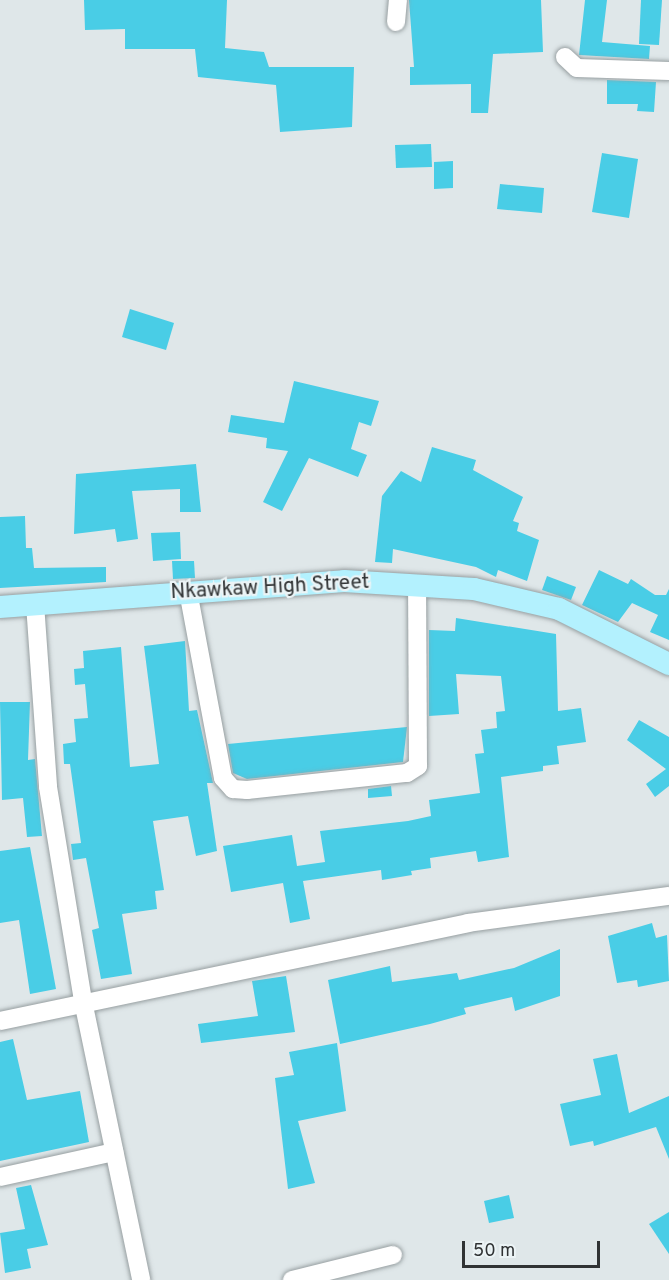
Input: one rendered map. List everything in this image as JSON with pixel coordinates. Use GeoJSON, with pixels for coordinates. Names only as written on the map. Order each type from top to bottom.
{"type":"FeatureCollection","features":[{"type":"Feature","properties":{"kind":"main road","name":"Nkawkaw High Street"},"geometry":{"type":"LineString","coordinates":[[0,607],[344,581],[474,589],[559,609],[669,664]]}},
{"type":"Feature","properties":{"kind":"street"},"geometry":{"type":"LineString","coordinates":[[396,22],[398,0]]}},
{"type":"Feature","properties":{"kind":"street"},"geometry":{"type":"LineString","coordinates":[[565,57],[578,68],[669,71]]}},
{"type":"Feature","properties":{"kind":"street"},"geometry":{"type":"LineString","coordinates":[[188,591],[223,778],[233,789],[247,790],[407,773],[418,766],[417,585]]}},
{"type":"Feature","properties":{"kind":"street"},"geometry":{"type":"LineString","coordinates":[[34,604],[48,787],[84,1006],[141,1280]]}},
{"type":"Feature","properties":{"kind":"street"},"geometry":{"type":"LineString","coordinates":[[0,1021],[84,1006],[468,923],[669,896]]}},
{"type":"Feature","properties":{"kind":"street"},"geometry":{"type":"LineString","coordinates":[[0,1177],[114,1152]]}},
{"type":"Feature","properties":{"kind":"street"},"geometry":{"type":"LineString","coordinates":[[300,1279],[393,1255]]}},
{"type":"Feature","properties":{"kind":"building"},"geometry":{"type":"Polygon","coordinates":[[[84,0],[227,0],[225,48],[264,52],[269,67],[354,67],[352,127],[280,132],[276,85],[198,77],[195,49],[125,49],[125,29],[85,30],[84,0]]]}},
{"type":"Feature","properties":{"kind":"building"},"geometry":{"type":"Polygon","coordinates":[[[409,0],[541,0],[543,52],[493,54],[488,113],[471,113],[471,84],[410,85],[410,67],[414,67],[409,0]]]}},
{"type":"Feature","properties":{"kind":"building"},"geometry":{"type":"Polygon","coordinates":[[[585,0],[607,0],[602,42],[650,46],[649,59],[579,55],[585,0]]]}},
{"type":"Feature","properties":{"kind":"building"},"geometry":{"type":"Polygon","coordinates":[[[641,0],[662,0],[659,45],[639,44],[641,0]]]}},
{"type":"Feature","properties":{"kind":"building"},"geometry":{"type":"Polygon","coordinates":[[[607,80],[656,82],[654,112],[637,111],[638,104],[607,104],[607,80]]]}},
{"type":"Feature","properties":{"kind":"building"},"geometry":{"type":"Polygon","coordinates":[[[431,144],[432,167],[396,168],[395,145],[431,144]]]}},
{"type":"Feature","properties":{"kind":"building"},"geometry":{"type":"Polygon","coordinates":[[[602,153],[638,159],[629,218],[592,212],[602,153]]]}},
{"type":"Feature","properties":{"kind":"building"},"geometry":{"type":"Polygon","coordinates":[[[453,161],[453,188],[434,189],[434,162],[453,161]]]}},
{"type":"Feature","properties":{"kind":"building"},"geometry":{"type":"Polygon","coordinates":[[[500,184],[544,188],[542,213],[497,209],[500,184]]]}},
{"type":"Feature","properties":{"kind":"building"},"geometry":{"type":"Polygon","coordinates":[[[130,309],[174,323],[166,350],[122,337],[130,309]]]}},
{"type":"Feature","properties":{"kind":"building"},"geometry":{"type":"Polygon","coordinates":[[[294,381],[379,401],[371,426],[359,422],[351,449],[367,455],[358,477],[309,458],[282,511],[263,502],[288,451],[266,448],[267,438],[228,432],[231,415],[284,423],[294,381]]]}},
{"type":"Feature","properties":{"kind":"building"},"geometry":{"type":"Polygon","coordinates":[[[432,447],[476,460],[473,470],[523,497],[513,521],[519,523],[517,531],[539,540],[527,581],[498,570],[496,577],[476,567],[393,549],[392,563],[375,562],[382,496],[401,471],[421,482],[432,447]]]}},
{"type":"Feature","properties":{"kind":"building"},"geometry":{"type":"Polygon","coordinates":[[[196,464],[201,512],[180,512],[180,489],[132,491],[138,539],[117,542],[115,529],[74,534],[76,474],[196,464]]]}},
{"type":"Feature","properties":{"kind":"building"},"geometry":{"type":"Polygon","coordinates":[[[25,516],[26,548],[32,548],[34,568],[106,567],[106,582],[0,588],[0,517],[25,516]]]}},
{"type":"Feature","properties":{"kind":"building"},"geometry":{"type":"Polygon","coordinates":[[[180,532],[181,559],[153,561],[151,533],[180,532]]]}},
{"type":"Feature","properties":{"kind":"building"},"geometry":{"type":"Polygon","coordinates":[[[172,561],[194,561],[195,578],[173,579],[172,561]]]}},
{"type":"Feature","properties":{"kind":"building"},"geometry":{"type":"Polygon","coordinates":[[[599,570],[628,584],[631,579],[655,595],[666,595],[669,589],[669,640],[650,632],[658,615],[632,603],[618,622],[582,605],[599,570]]]}},
{"type":"Feature","properties":{"kind":"building"},"geometry":{"type":"Polygon","coordinates":[[[547,576],[576,587],[571,600],[542,590],[547,576]]]}},
{"type":"Feature","properties":{"kind":"building"},"geometry":{"type":"Polygon","coordinates":[[[456,618],[556,634],[558,711],[581,708],[586,742],[557,746],[559,764],[543,766],[543,771],[501,777],[509,857],[478,862],[476,851],[430,858],[431,868],[411,871],[412,875],[382,880],[381,870],[303,881],[310,919],[290,923],[283,883],[231,892],[223,846],[292,835],[297,866],[325,862],[320,831],[408,821],[431,816],[429,800],[480,793],[475,754],[484,753],[481,730],[497,728],[496,712],[505,711],[501,676],[456,674],[459,714],[429,716],[429,630],[455,631],[456,618]]]}},
{"type":"Feature","properties":{"kind":"building"},"geometry":{"type":"Polygon","coordinates":[[[185,641],[189,711],[197,710],[213,783],[207,783],[217,851],[196,856],[188,816],[153,821],[164,890],[155,891],[157,909],[122,914],[132,974],[101,979],[92,930],[99,928],[86,858],[73,860],[71,844],[81,843],[70,764],[64,764],[63,744],[76,742],[74,719],[88,718],[85,684],[75,685],[74,669],[84,668],[83,651],[121,647],[130,767],[159,764],[144,646],[185,641]]]}},
{"type":"Feature","properties":{"kind":"building"},"geometry":{"type":"Polygon","coordinates":[[[0,702],[30,702],[28,760],[35,759],[42,836],[27,837],[23,798],[2,800],[0,702]]]}},
{"type":"Feature","properties":{"kind":"building"},"geometry":{"type":"Polygon","coordinates":[[[639,720],[669,737],[669,786],[655,797],[646,784],[666,769],[627,740],[639,720]]]}},
{"type":"Feature","properties":{"kind":"building"},"geometry":{"type":"Polygon","coordinates":[[[407,727],[403,762],[247,779],[233,773],[228,744],[407,727]]]}},
{"type":"Feature","properties":{"kind":"building"},"geometry":{"type":"Polygon","coordinates":[[[391,786],[392,796],[368,798],[368,789],[391,786]]]}},
{"type":"Feature","properties":{"kind":"building"},"geometry":{"type":"Polygon","coordinates":[[[30,847],[56,989],[30,994],[19,920],[0,923],[0,851],[30,847]]]}},
{"type":"Feature","properties":{"kind":"building"},"geometry":{"type":"Polygon","coordinates":[[[652,923],[656,938],[667,935],[669,981],[638,987],[637,980],[617,983],[608,936],[652,923]]]}},
{"type":"Feature","properties":{"kind":"building"},"geometry":{"type":"Polygon","coordinates":[[[560,949],[560,996],[515,1011],[512,997],[464,1008],[466,1014],[430,1024],[340,1044],[328,980],[390,966],[392,982],[457,973],[459,980],[514,968],[560,949]]]}},
{"type":"Feature","properties":{"kind":"building"},"geometry":{"type":"Polygon","coordinates":[[[286,976],[295,1032],[201,1043],[198,1024],[258,1016],[252,981],[286,976]]]}},
{"type":"Feature","properties":{"kind":"building"},"geometry":{"type":"Polygon","coordinates":[[[13,1039],[27,1100],[80,1091],[89,1142],[0,1161],[0,1042],[13,1039]]]}},
{"type":"Feature","properties":{"kind":"building"},"geometry":{"type":"Polygon","coordinates":[[[337,1043],[346,1111],[298,1121],[315,1183],[288,1189],[275,1078],[294,1075],[289,1052],[337,1043]]]}},
{"type":"Feature","properties":{"kind":"building"},"geometry":{"type":"Polygon","coordinates":[[[617,1054],[629,1113],[669,1096],[669,1159],[656,1127],[594,1146],[593,1141],[570,1146],[560,1104],[601,1095],[593,1059],[617,1054]]]}},
{"type":"Feature","properties":{"kind":"building"},"geometry":{"type":"Polygon","coordinates":[[[31,1185],[48,1245],[27,1249],[31,1268],[5,1273],[0,1233],[25,1229],[16,1188],[31,1185]]]}},
{"type":"Feature","properties":{"kind":"building"},"geometry":{"type":"Polygon","coordinates":[[[509,1195],[514,1218],[489,1223],[484,1201],[509,1195]]]}},
{"type":"Feature","properties":{"kind":"building"},"geometry":{"type":"Polygon","coordinates":[[[669,1212],[669,1254],[649,1224],[669,1212]]]}}]}
